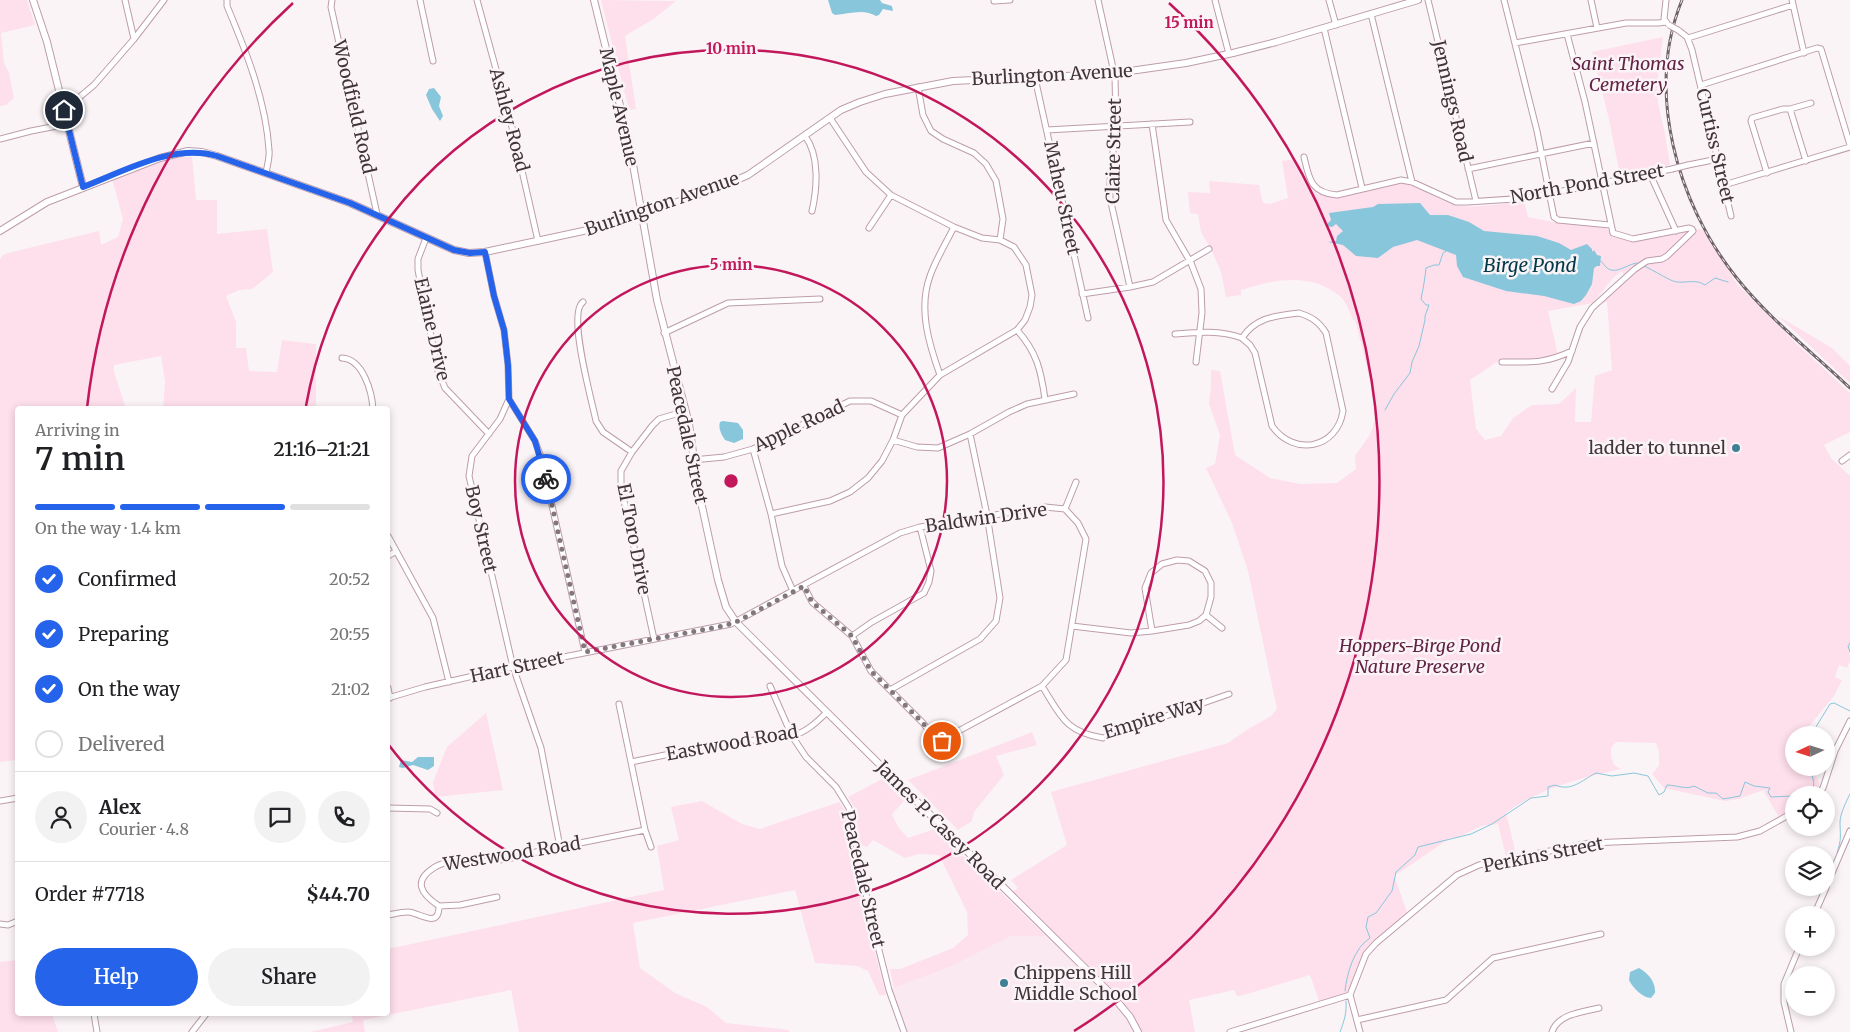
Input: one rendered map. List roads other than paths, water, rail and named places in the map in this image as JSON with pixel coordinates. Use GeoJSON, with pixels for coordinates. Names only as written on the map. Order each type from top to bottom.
{"type":"FeatureCollection","features":[{"type":"Feature","properties":{"kind":"main road"},"geometry":{"type":"LineString","coordinates":[[33,0],[47,42],[83,187]]}},
{"type":"Feature","properties":{"kind":"main road","name":"Maple Avenue"},"geometry":{"type":"LineString","coordinates":[[594,0],[629,142],[641,215]]}},
{"type":"Feature","properties":{"kind":"main road","name":"Burlington Avenue"},"geometry":{"type":"LineString","coordinates":[[0,231],[47,202],[160,158],[188,151],[208,153],[350,203],[461,252],[485,252],[597,228],[641,215],[735,181],[748,175],[851,105],[870,98],[953,80],[1036,78],[1151,69],[1229,54],[1418,0]]}},
{"type":"Feature","properties":{"kind":"main road","name":"Peacedale Street"},"geometry":{"type":"LineString","coordinates":[[641,215],[664,333],[686,411],[718,580],[726,607],[736,622]]}},
{"type":"Feature","properties":{"kind":"main road","name":"James P. Casey Road"},"geometry":{"type":"LineString","coordinates":[[736,622],[1111,994],[1130,1017],[1138,1032]]}},
{"type":"Feature","properties":{"kind":"street"},"geometry":{"type":"LineString","coordinates":[[125,0],[134,39]]}},
{"type":"Feature","properties":{"kind":"street"},"geometry":{"type":"LineString","coordinates":[[64,110],[94,85],[134,39],[164,0]]}},
{"type":"Feature","properties":{"kind":"street"},"geometry":{"type":"LineString","coordinates":[[227,0],[227,6],[249,57],[262,112],[269,152],[266,173]]}},
{"type":"Feature","properties":{"kind":"street","name":"Woodfield Road"},"geometry":{"type":"LineString","coordinates":[[332,0],[331,7],[377,214]]}},
{"type":"Feature","properties":{"kind":"street"},"geometry":{"type":"LineString","coordinates":[[420,0],[433,61]]}},
{"type":"Feature","properties":{"kind":"street","name":"Ashley Road"},"geometry":{"type":"LineString","coordinates":[[477,0],[513,131],[538,241]]}},
{"type":"Feature","properties":{"kind":"street"},"geometry":{"type":"LineString","coordinates":[[994,1],[1010,0]]}},
{"type":"Feature","properties":{"kind":"street","name":"Claire Street"},"geometry":{"type":"LineString","coordinates":[[1098,0],[1115,73],[1115,126],[1110,198],[1130,287]]}},
{"type":"Feature","properties":{"kind":"street"},"geometry":{"type":"LineString","coordinates":[[1215,0],[1229,54]]}},
{"type":"Feature","properties":{"kind":"street"},"geometry":{"type":"LineString","coordinates":[[1329,0],[1336,24]]}},
{"type":"Feature","properties":{"kind":"street","name":"Jennings Road"},"geometry":{"type":"LineString","coordinates":[[1428,0],[1476,201]]}},
{"type":"Feature","properties":{"kind":"street"},"geometry":{"type":"LineString","coordinates":[[1504,0],[1542,153],[1554,217],[1558,220],[1610,225]]}},
{"type":"Feature","properties":{"kind":"street"},"geometry":{"type":"LineString","coordinates":[[1591,0],[1597,28]]}},
{"type":"Feature","properties":{"kind":"street"},"geometry":{"type":"LineString","coordinates":[[1666,0],[1667,23]]}},
{"type":"Feature","properties":{"kind":"street"},"geometry":{"type":"LineString","coordinates":[[1515,43],[1631,22],[1667,23],[1688,38],[1793,2],[1804,53]]}},
{"type":"Feature","properties":{"kind":"street"},"geometry":{"type":"LineString","coordinates":[[1371,14],[1412,182]]}},
{"type":"Feature","properties":{"kind":"street"},"geometry":{"type":"LineString","coordinates":[[1324,28],[1362,188]]}},
{"type":"Feature","properties":{"kind":"street"},"geometry":{"type":"LineString","coordinates":[[1552,390],[1568,362],[1580,327],[1592,308],[1635,269],[1647,261],[1662,259],[1667,256],[1692,233],[1690,228],[1633,239],[1613,233],[1594,143],[1567,34]]}},
{"type":"Feature","properties":{"kind":"street","name":"Curtiss Street"},"geometry":{"type":"LineString","coordinates":[[1688,38],[1701,85],[1731,216]]}},
{"type":"Feature","properties":{"kind":"street"},"geometry":{"type":"LineString","coordinates":[[1701,85],[1817,48],[1822,50],[1850,146],[1724,186]]}},
{"type":"Feature","properties":{"kind":"street","name":"Maheu Street"},"geometry":{"type":"LineString","coordinates":[[1036,78],[1088,318]]}},
{"type":"Feature","properties":{"kind":"street"},"geometry":{"type":"LineString","coordinates":[[918,87],[923,115],[931,131],[943,139],[974,153],[986,164],[996,181],[1003,219],[1000,240]]}},
{"type":"Feature","properties":{"kind":"street"},"geometry":{"type":"LineString","coordinates":[[1767,173],[1751,121],[1752,118],[1783,108],[1790,109],[1811,103]]}},
{"type":"Feature","properties":{"kind":"street"},"geometry":{"type":"LineString","coordinates":[[1790,109],[1806,161]]}},
{"type":"Feature","properties":{"kind":"street"},"geometry":{"type":"LineString","coordinates":[[771,514],[830,501],[850,492],[868,478],[882,461],[893,440],[902,415],[940,375],[1017,330],[1025,320],[1032,295],[1026,265],[1014,247],[1000,240],[982,238],[954,227],[891,195],[866,172],[830,118]]}},
{"type":"Feature","properties":{"kind":"street"},"geometry":{"type":"LineString","coordinates":[[1047,130],[1190,122]]}},
{"type":"Feature","properties":{"kind":"street"},"geometry":{"type":"LineString","coordinates":[[0,139],[31,130],[66,124]]}},
{"type":"Feature","properties":{"kind":"street"},"geometry":{"type":"LineString","coordinates":[[1152,124],[1166,220],[1190,260],[1198,277],[1202,296],[1196,362]]}},
{"type":"Feature","properties":{"kind":"street"},"geometry":{"type":"LineString","coordinates":[[805,136],[810,145],[815,164],[817,184],[812,211]]}},
{"type":"Feature","properties":{"kind":"street"},"geometry":{"type":"LineString","coordinates":[[1468,169],[1594,143]]}},
{"type":"Feature","properties":{"kind":"street","name":"North Pond Street"},"geometry":{"type":"LineString","coordinates":[[1304,157],[1312,184],[1320,191],[1336,195],[1401,180],[1412,182],[1456,202],[1528,198],[1718,159]]}},
{"type":"Feature","properties":{"kind":"street"},"geometry":{"type":"LineString","coordinates":[[1650,174],[1676,231]]}},
{"type":"Feature","properties":{"kind":"street"},"geometry":{"type":"LineString","coordinates":[[868,228],[891,195]]}},
{"type":"Feature","properties":{"kind":"street"},"geometry":{"type":"LineString","coordinates":[[940,375],[930,346],[924,307],[930,277],[954,227]]}},
{"type":"Feature","properties":{"kind":"street","name":"Elaine Drive"},"geometry":{"type":"LineString","coordinates":[[426,238],[418,259],[418,270],[438,371],[445,388],[489,434]]}},
{"type":"Feature","properties":{"kind":"street"},"geometry":{"type":"LineString","coordinates":[[1082,294],[1153,282],[1209,249]]}},
{"type":"Feature","properties":{"kind":"street"},"geometry":{"type":"LineString","coordinates":[[485,252],[494,296],[504,330],[509,399],[535,441],[541,457],[585,652]]}},
{"type":"Feature","properties":{"kind":"street"},"geometry":{"type":"LineString","coordinates":[[664,333],[728,303],[820,299]]}},
{"type":"Feature","properties":{"kind":"street"},"geometry":{"type":"LineString","coordinates":[[583,302],[578,309],[579,342],[596,421],[603,432],[632,452]]}},
{"type":"Feature","properties":{"kind":"street"},"geometry":{"type":"LineString","coordinates":[[1176,334],[1213,332],[1242,338],[1255,353],[1272,426],[1278,435],[1287,441],[1302,445],[1326,440],[1333,434],[1341,420],[1343,411],[1329,342],[1320,324],[1307,315],[1291,314],[1257,322],[1249,327],[1242,338]]}},
{"type":"Feature","properties":{"kind":"street"},"geometry":{"type":"LineString","coordinates":[[1017,330],[1029,343],[1041,370],[1046,399]]}},
{"type":"Feature","properties":{"kind":"street"},"geometry":{"type":"LineString","coordinates":[[1502,362],[1540,362],[1556,358],[1572,350]]}},
{"type":"Feature","properties":{"kind":"street"},"geometry":{"type":"LineString","coordinates":[[342,358],[348,358],[357,366],[371,394],[373,406]]}},
{"type":"Feature","properties":{"kind":"street"},"geometry":{"type":"LineString","coordinates":[[893,440],[917,447],[938,448],[970,434],[1026,404],[1074,394]]}},
{"type":"Feature","properties":{"kind":"street","name":"Boy Street"},"geometry":{"type":"LineString","coordinates":[[509,399],[500,419],[472,456],[469,476],[513,667],[540,748],[560,847]]}},
{"type":"Feature","properties":{"kind":"street","name":"Apple Road"},"geometry":{"type":"LineString","coordinates":[[694,460],[724,457],[752,449],[850,401],[871,401],[902,415]]}},
{"type":"Feature","properties":{"kind":"street","name":"El Toro Drive"},"geometry":{"type":"LineString","coordinates":[[654,639],[621,487],[622,471],[632,452],[659,419],[686,411]]}},
{"type":"Feature","properties":{"kind":"street"},"geometry":{"type":"LineString","coordinates":[[804,586],[812,602],[852,636],[871,671],[890,690],[980,639],[996,621],[1000,598],[987,515],[970,434]]}},
{"type":"Feature","properties":{"kind":"street"},"geometry":{"type":"LineString","coordinates":[[752,449],[771,514],[782,566],[793,591]]}},
{"type":"Feature","properties":{"kind":"street"},"geometry":{"type":"LineString","coordinates":[[1842,461],[1850,455]]}},
{"type":"Feature","properties":{"kind":"street"},"geometry":{"type":"LineString","coordinates":[[1065,509],[1076,482]]}},
{"type":"Feature","properties":{"kind":"street","name":"Baldwin Drive"},"geometry":{"type":"LineString","coordinates":[[736,622],[900,533],[920,527],[987,515],[1045,507],[1065,509],[1078,523],[1086,539],[1066,660],[1042,686],[944,740],[937,741],[923,723],[890,690]]}},
{"type":"Feature","properties":{"kind":"street"},"geometry":{"type":"LineString","coordinates":[[852,636],[872,622],[924,593],[931,571],[920,527]]}},
{"type":"Feature","properties":{"kind":"street"},"geometry":{"type":"LineString","coordinates":[[390,541],[433,618],[449,682]]}},
{"type":"Feature","properties":{"kind":"street"},"geometry":{"type":"LineString","coordinates":[[390,555],[395,552]]}},
{"type":"Feature","properties":{"kind":"street"},"geometry":{"type":"LineString","coordinates":[[1072,626],[1130,633],[1152,631],[1189,625],[1199,621],[1206,615],[1211,597],[1211,582],[1205,571],[1188,561],[1177,560],[1162,564],[1151,573],[1145,588],[1152,631]]}},
{"type":"Feature","properties":{"kind":"street"},"geometry":{"type":"LineString","coordinates":[[1206,615],[1222,628]]}},
{"type":"Feature","properties":{"kind":"street","name":"Hart Street"},"geometry":{"type":"LineString","coordinates":[[390,698],[513,667],[736,622]]}},
{"type":"Feature","properties":{"kind":"street","name":"Peacedale Street"},"geometry":{"type":"LineString","coordinates":[[770,686],[792,736],[806,757],[836,787],[849,808],[872,924],[889,990],[904,1032]]}},
{"type":"Feature","properties":{"kind":"street","name":"Empire Way"},"geometry":{"type":"LineString","coordinates":[[1042,686],[1062,718],[1072,728],[1086,735],[1103,738],[1229,694]]}},
{"type":"Feature","properties":{"kind":"street"},"geometry":{"type":"LineString","coordinates":[[619,704],[650,847]]}},
{"type":"Feature","properties":{"kind":"street","name":"Eastwood Road"},"geometry":{"type":"LineString","coordinates":[[631,762],[719,744],[800,734],[814,725],[826,713]]}},
{"type":"Feature","properties":{"kind":"street"},"geometry":{"type":"LineString","coordinates":[[1824,786],[1840,738],[1850,721]]}},
{"type":"Feature","properties":{"kind":"street"},"geometry":{"type":"LineString","coordinates":[[0,801],[15,798]]}},
{"type":"Feature","properties":{"kind":"street"},"geometry":{"type":"LineString","coordinates":[[390,808],[430,809],[437,813]]}},
{"type":"Feature","properties":{"kind":"street","name":"Perkins Street"},"geometry":{"type":"LineString","coordinates":[[1350,995],[1366,954],[1376,943],[1456,875],[1479,865],[1590,843],[1737,837],[1760,831],[1785,817]]}},
{"type":"Feature","properties":{"kind":"street","name":"Westwood Road"},"geometry":{"type":"LineString","coordinates":[[439,906],[427,898],[421,888],[421,884],[427,874],[440,865],[455,861],[492,861],[645,830]]}},
{"type":"Feature","properties":{"kind":"street"},"geometry":{"type":"LineString","coordinates":[[1835,866],[1850,831]]}},
{"type":"Feature","properties":{"kind":"street"},"geometry":{"type":"LineString","coordinates":[[390,915],[407,912],[416,913],[425,919],[431,919],[439,912],[439,906],[460,905],[497,896]]}},
{"type":"Feature","properties":{"kind":"street"},"geometry":{"type":"LineString","coordinates":[[0,924],[8,925],[15,922]]}},
{"type":"Feature","properties":{"kind":"street"},"geometry":{"type":"LineString","coordinates":[[1357,1020],[1446,1000],[1493,958],[1601,934]]}},
{"type":"Feature","properties":{"kind":"street"},"geometry":{"type":"LineString","coordinates":[[1791,1032],[1784,1002],[1784,984],[1796,956]]}},
{"type":"Feature","properties":{"kind":"street"},"geometry":{"type":"LineString","coordinates":[[1230,1032],[1350,995],[1360,1032]]}},
{"type":"Feature","properties":{"kind":"street"},"geometry":{"type":"LineString","coordinates":[[1552,1032],[1554,1025],[1566,1016],[1599,1008]]}},
{"type":"Feature","properties":{"kind":"street"},"geometry":{"type":"LineString","coordinates":[[94,1016],[97,1032]]}},
{"type":"Feature","properties":{"kind":"street"},"geometry":{"type":"LineString","coordinates":[[192,1032],[204,1016]]}},
{"type":"Feature","properties":{"kind":"water"},"geometry":{"type":"Polygon","coordinates":[[[828,0],[880,0],[882,3],[892,6],[893,11],[883,9],[876,16],[866,12],[835,15],[832,13],[828,0]]]}},
{"type":"Feature","properties":{"kind":"water"},"geometry":{"type":"Polygon","coordinates":[[[434,88],[441,97],[439,106],[443,116],[440,121],[426,95],[429,89],[434,88]]]}},
{"type":"Feature","properties":{"kind":"water","name":"Birge Pond"},"geometry":{"type":"Polygon","coordinates":[[[1420,203],[1430,215],[1448,215],[1469,222],[1484,231],[1537,236],[1559,243],[1571,250],[1587,244],[1592,249],[1592,252],[1594,250],[1597,255],[1601,256],[1600,266],[1594,268],[1592,284],[1586,295],[1581,301],[1574,304],[1544,296],[1506,291],[1463,277],[1457,266],[1456,255],[1417,240],[1393,247],[1378,258],[1356,256],[1343,245],[1328,242],[1336,241],[1337,236],[1343,231],[1336,224],[1332,227],[1325,226],[1331,220],[1329,213],[1373,207],[1378,204],[1420,203]]]}},
{"type":"Feature","properties":{"kind":"water"},"geometry":{"type":"Polygon","coordinates":[[[720,422],[738,423],[743,430],[743,439],[734,443],[725,440],[719,426],[720,422]]]}},
{"type":"Feature","properties":{"kind":"water"},"geometry":{"type":"Polygon","coordinates":[[[418,757],[434,757],[434,766],[428,770],[413,765],[403,768],[399,767],[401,760],[412,762],[418,757]]]}},
{"type":"Feature","properties":{"kind":"water"},"geometry":{"type":"Polygon","coordinates":[[[1639,968],[1653,982],[1655,993],[1651,998],[1638,992],[1629,980],[1630,972],[1639,968]]]}},
{"type":"Feature","properties":{"kind":"waterway"},"geometry":{"type":"LineString","coordinates":[[1385,410],[1394,394],[1410,373],[1412,362],[1419,346],[1429,305],[1426,305],[1421,299],[1426,268],[1439,265],[1443,253],[1446,251]]}},
{"type":"Feature","properties":{"kind":"waterway"},"geometry":{"type":"LineString","coordinates":[[1601,261],[1606,267],[1613,270],[1637,263]]}},
{"type":"Feature","properties":{"kind":"waterway"},"geometry":{"type":"LineString","coordinates":[[1644,266],[1677,282],[1695,282],[1705,285],[1715,278],[1728,282]]}},
{"type":"Feature","properties":{"kind":"waterway"},"geometry":{"type":"LineString","coordinates":[[1850,643],[1848,646],[1850,652]]}},
{"type":"Feature","properties":{"kind":"waterway"},"geometry":{"type":"LineString","coordinates":[[1817,726],[1830,704],[1834,703],[1850,711]]}},
{"type":"Feature","properties":{"kind":"waterway"},"geometry":{"type":"LineString","coordinates":[[1345,991],[1356,954],[1364,942],[1370,938],[1366,927],[1368,917],[1376,913],[1392,891],[1396,872],[1415,855],[1418,847],[1471,834],[1492,824],[1531,798],[1548,796],[1548,787],[1555,785],[1561,787],[1572,786],[1596,773],[1612,776],[1634,773],[1648,776],[1659,795],[1664,792],[1667,785],[1694,786],[1708,793],[1716,793],[1723,799],[1740,796],[1745,782],[1754,786],[1770,788],[1768,792],[1771,797],[1785,796]]}},
{"type":"Feature","properties":{"kind":"waterway"},"geometry":{"type":"LineString","coordinates":[[1812,776],[1814,786]]}},
{"type":"Feature","properties":{"kind":"waterway"},"geometry":{"type":"LineString","coordinates":[[1837,853],[1840,840],[1840,821],[1850,794]]}},
{"type":"Feature","properties":{"kind":"waterway"},"geometry":{"type":"LineString","coordinates":[[1340,1032],[1345,1017],[1346,1001]]}},
{"type":"Feature","properties":{"kind":"railway"},"geometry":{"type":"LineString","coordinates":[[1682,0],[1671,35],[1667,71],[1667,108],[1673,145],[1683,181],[1697,215],[1715,248],[1736,277],[1762,307],[1850,388]]}},
{"type":"Feature","properties":{"kind":"place","name":"ladder to tunnel"},"geometry":{"type":"Point","coordinates":[1736,448]}},
{"type":"Feature","properties":{"kind":"place","name":"Chippens Hill Middle School"},"geometry":{"type":"Point","coordinates":[1004,983]}},
{"type":"Feature","properties":{"kind":"park label","name":"Saint Thomas Cemetery"},"geometry":{"type":"Point","coordinates":[1628,74]}},
{"type":"Feature","properties":{"kind":"park label","name":"Hoppers-Birge Pond Nature Preserve"},"geometry":{"type":"Point","coordinates":[1420,656]}}]}
